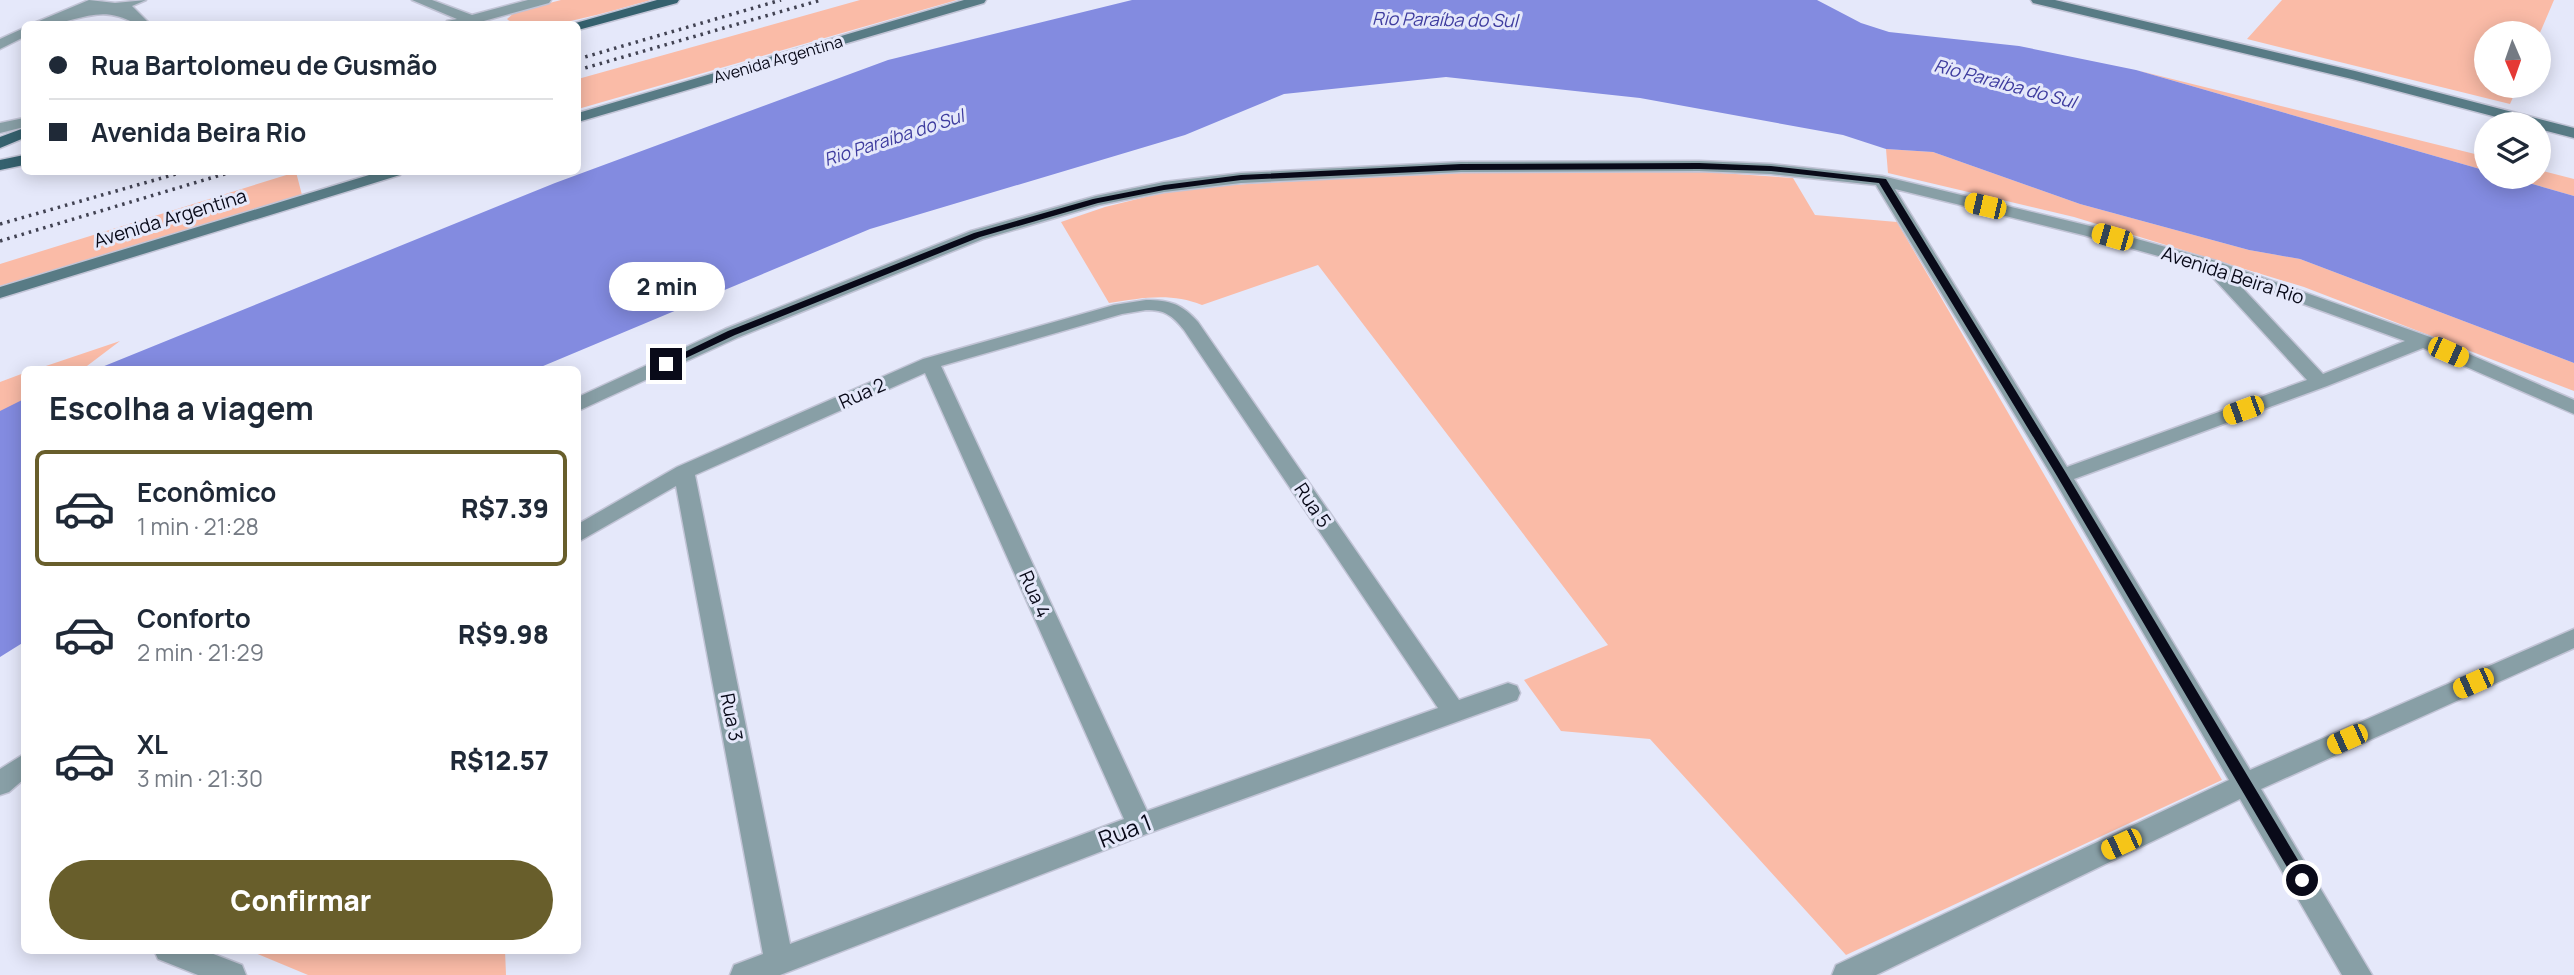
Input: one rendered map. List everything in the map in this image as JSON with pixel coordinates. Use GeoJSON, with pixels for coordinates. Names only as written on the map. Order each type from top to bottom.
{"type":"FeatureCollection","features":[{"type":"Feature","properties":{"kind":"main road"},"geometry":{"type":"LineString","coordinates":[[581,25],[672,0]]}},
{"type":"Feature","properties":{"kind":"main road"},"geometry":{"type":"LineString","coordinates":[[0,143],[21,133]]}},
{"type":"Feature","properties":{"kind":"main road"},"geometry":{"type":"LineString","coordinates":[[0,165],[21,161]]}},
{"type":"Feature","properties":{"kind":"street"},"geometry":{"type":"LineString","coordinates":[[47,21],[97,1],[100,6],[124,6],[139,0]]}},
{"type":"Feature","properties":{"kind":"street"},"geometry":{"type":"LineString","coordinates":[[419,0],[475,21]]}},
{"type":"Feature","properties":{"kind":"street"},"geometry":{"type":"LineString","coordinates":[[481,21],[544,0]]}},
{"type":"Feature","properties":{"kind":"street","name":"Avenida Argentina"},"geometry":{"type":"LineString","coordinates":[[581,117],[979,0]]}},
{"type":"Feature","properties":{"kind":"street"},"geometry":{"type":"LineString","coordinates":[[2038,0],[2355,75],[2574,133]]}},
{"type":"Feature","properties":{"kind":"street"},"geometry":{"type":"LineString","coordinates":[[124,6],[140,21]]}},
{"type":"Feature","properties":{"kind":"street"},"geometry":{"type":"LineString","coordinates":[[0,44],[21,34]]}},
{"type":"Feature","properties":{"kind":"street"},"geometry":{"type":"LineString","coordinates":[[0,128],[21,124]]}},
{"type":"Feature","properties":{"kind":"street","name":"Avenida Beira Rio"},"geometry":{"type":"LineString","coordinates":[[581,404],[732,333],[977,235],[1096,201],[1164,187],[1241,178],[1461,167],[1699,166],[1771,169],[1882,181],[2088,231],[2210,265],[2423,341],[2574,408]]}},
{"type":"Feature","properties":{"kind":"street","name":"Avenida Argentina"},"geometry":{"type":"LineString","coordinates":[[0,293],[384,175]]}},
{"type":"Feature","properties":{"kind":"street"},"geometry":{"type":"LineString","coordinates":[[1882,181],[2062,476],[2358,975]]}},
{"type":"Feature","properties":{"kind":"street"},"geometry":{"type":"LineString","coordinates":[[2210,265],[2320,382]]}},
{"type":"Feature","properties":{"kind":"street","name":"Rua 2"},"geometry":{"type":"LineString","coordinates":[[581,532],[684,472],[930,363],[1120,309],[1166,305]]}},
{"type":"Feature","properties":{"kind":"street","name":"Rua 5"},"geometry":{"type":"LineString","coordinates":[[1166,305],[1180,312],[1191,326],[1454,712]]}},
{"type":"Feature","properties":{"kind":"street"},"geometry":{"type":"LineString","coordinates":[[2062,476],[2320,382],[2423,341]]}},
{"type":"Feature","properties":{"kind":"street","name":"Rua 4"},"geometry":{"type":"LineString","coordinates":[[930,363],[1140,825]]}},
{"type":"Feature","properties":{"kind":"street","name":"Rua 3"},"geometry":{"type":"LineString","coordinates":[[684,472],[779,962]]}},
{"type":"Feature","properties":{"kind":"street"},"geometry":{"type":"LineString","coordinates":[[1846,975],[2246,784],[2574,638]]}},
{"type":"Feature","properties":{"kind":"street","name":"Rua 1"},"geometry":{"type":"LineString","coordinates":[[744,975],[1140,825],[1508,693]]}},
{"type":"Feature","properties":{"kind":"street"},"geometry":{"type":"LineString","coordinates":[[0,784],[21,767]]}},
{"type":"Feature","properties":{"kind":"street"},"geometry":{"type":"LineString","coordinates":[[178,954],[232,975]]}},
{"type":"Feature","properties":{"kind":"shaded area"},"geometry":{"type":"Polygon","coordinates":[[[561,0],[651,0],[572,21],[507,19],[515,12],[561,0]]]}},
{"type":"Feature","properties":{"kind":"shaded area"},"geometry":{"type":"Polygon","coordinates":[[[860,0],[957,0],[581,108],[581,78],[860,0]]]}},
{"type":"Feature","properties":{"kind":"shaded area"},"geometry":{"type":"Polygon","coordinates":[[[2282,0],[2554,0],[2545,21],[2474,21],[2474,95],[2247,39],[2282,0]]]}},
{"type":"Feature","properties":{"kind":"shaded area"},"geometry":{"type":"Polygon","coordinates":[[[2136,70],[2474,154],[2474,167],[2136,70]]]}},
{"type":"Feature","properties":{"kind":"shaded area"},"geometry":{"type":"Polygon","coordinates":[[[2486,98],[2513,98],[2510,104],[2486,98]]]}},
{"type":"Feature","properties":{"kind":"shaded area"},"geometry":{"type":"Polygon","coordinates":[[[1886,149],[1933,152],[2080,204],[2249,250],[2300,259],[2574,363],[2574,391],[2304,287],[2074,217],[1888,173],[1886,149]]]}},
{"type":"Feature","properties":{"kind":"shaded area"},"geometry":{"type":"Polygon","coordinates":[[[1706,172],[1793,178],[1815,215],[1897,222],[2222,780],[1846,955],[1650,739],[1561,731],[1524,680],[1608,645],[1318,265],[1202,305],[1167,297],[1109,303],[1061,222],[1105,207],[1182,188],[1395,175],[1706,172]]]}},
{"type":"Feature","properties":{"kind":"shaded area"},"geometry":{"type":"Polygon","coordinates":[[[2551,173],[2574,179],[2574,196],[2550,189],[2551,173]]]}},
{"type":"Feature","properties":{"kind":"shaded area"},"geometry":{"type":"Polygon","coordinates":[[[286,175],[297,175],[302,195],[0,286],[0,264],[286,175]]]}},
{"type":"Feature","properties":{"kind":"shaded area"},"geometry":{"type":"Polygon","coordinates":[[[120,341],[87,366],[46,366],[120,341]]]}},
{"type":"Feature","properties":{"kind":"shaded area"},"geometry":{"type":"Polygon","coordinates":[[[21,374],[21,407],[0,420],[0,382],[21,374]]]}},
{"type":"Feature","properties":{"kind":"shaded area"},"geometry":{"type":"Polygon","coordinates":[[[258,954],[505,954],[506,975],[308,975],[258,954]]]}},
{"type":"Feature","properties":{"kind":"water","name":"Rio Paraíba do Sul"},"geometry":{"type":"Polygon","coordinates":[[[1132,0],[1817,0],[1861,23],[1889,32],[2019,46],[2136,70],[2474,167],[2474,189],[2550,189],[2574,196],[2574,363],[2300,259],[2249,250],[2080,204],[1933,152],[1886,149],[1843,135],[1640,98],[1446,77],[1284,94],[1185,135],[870,229],[543,366],[104,366],[581,173],[888,60],[1132,0]]]}},
{"type":"Feature","properties":{"kind":"water"},"geometry":{"type":"Polygon","coordinates":[[[21,400],[21,644],[0,657],[0,411],[21,400]]]}},
{"type":"Feature","properties":{"kind":"railway"},"geometry":{"type":"LineString","coordinates":[[581,58],[781,0]]}},
{"type":"Feature","properties":{"kind":"railway"},"geometry":{"type":"LineString","coordinates":[[581,69],[821,0]]}},
{"type":"Feature","properties":{"kind":"railway"},"geometry":{"type":"LineString","coordinates":[[0,224],[172,175]]}},
{"type":"Feature","properties":{"kind":"railway"},"geometry":{"type":"LineString","coordinates":[[0,241],[221,175]]}},
{"type":"Feature","properties":{"kind":"route"},"geometry":{"type":"LineString","coordinates":[[666,364],[732,333],[977,235],[1096,201],[1164,187],[1241,178],[1461,167],[1699,166],[1771,169],[1882,181],[2062,476],[2302,880]]}}]}
